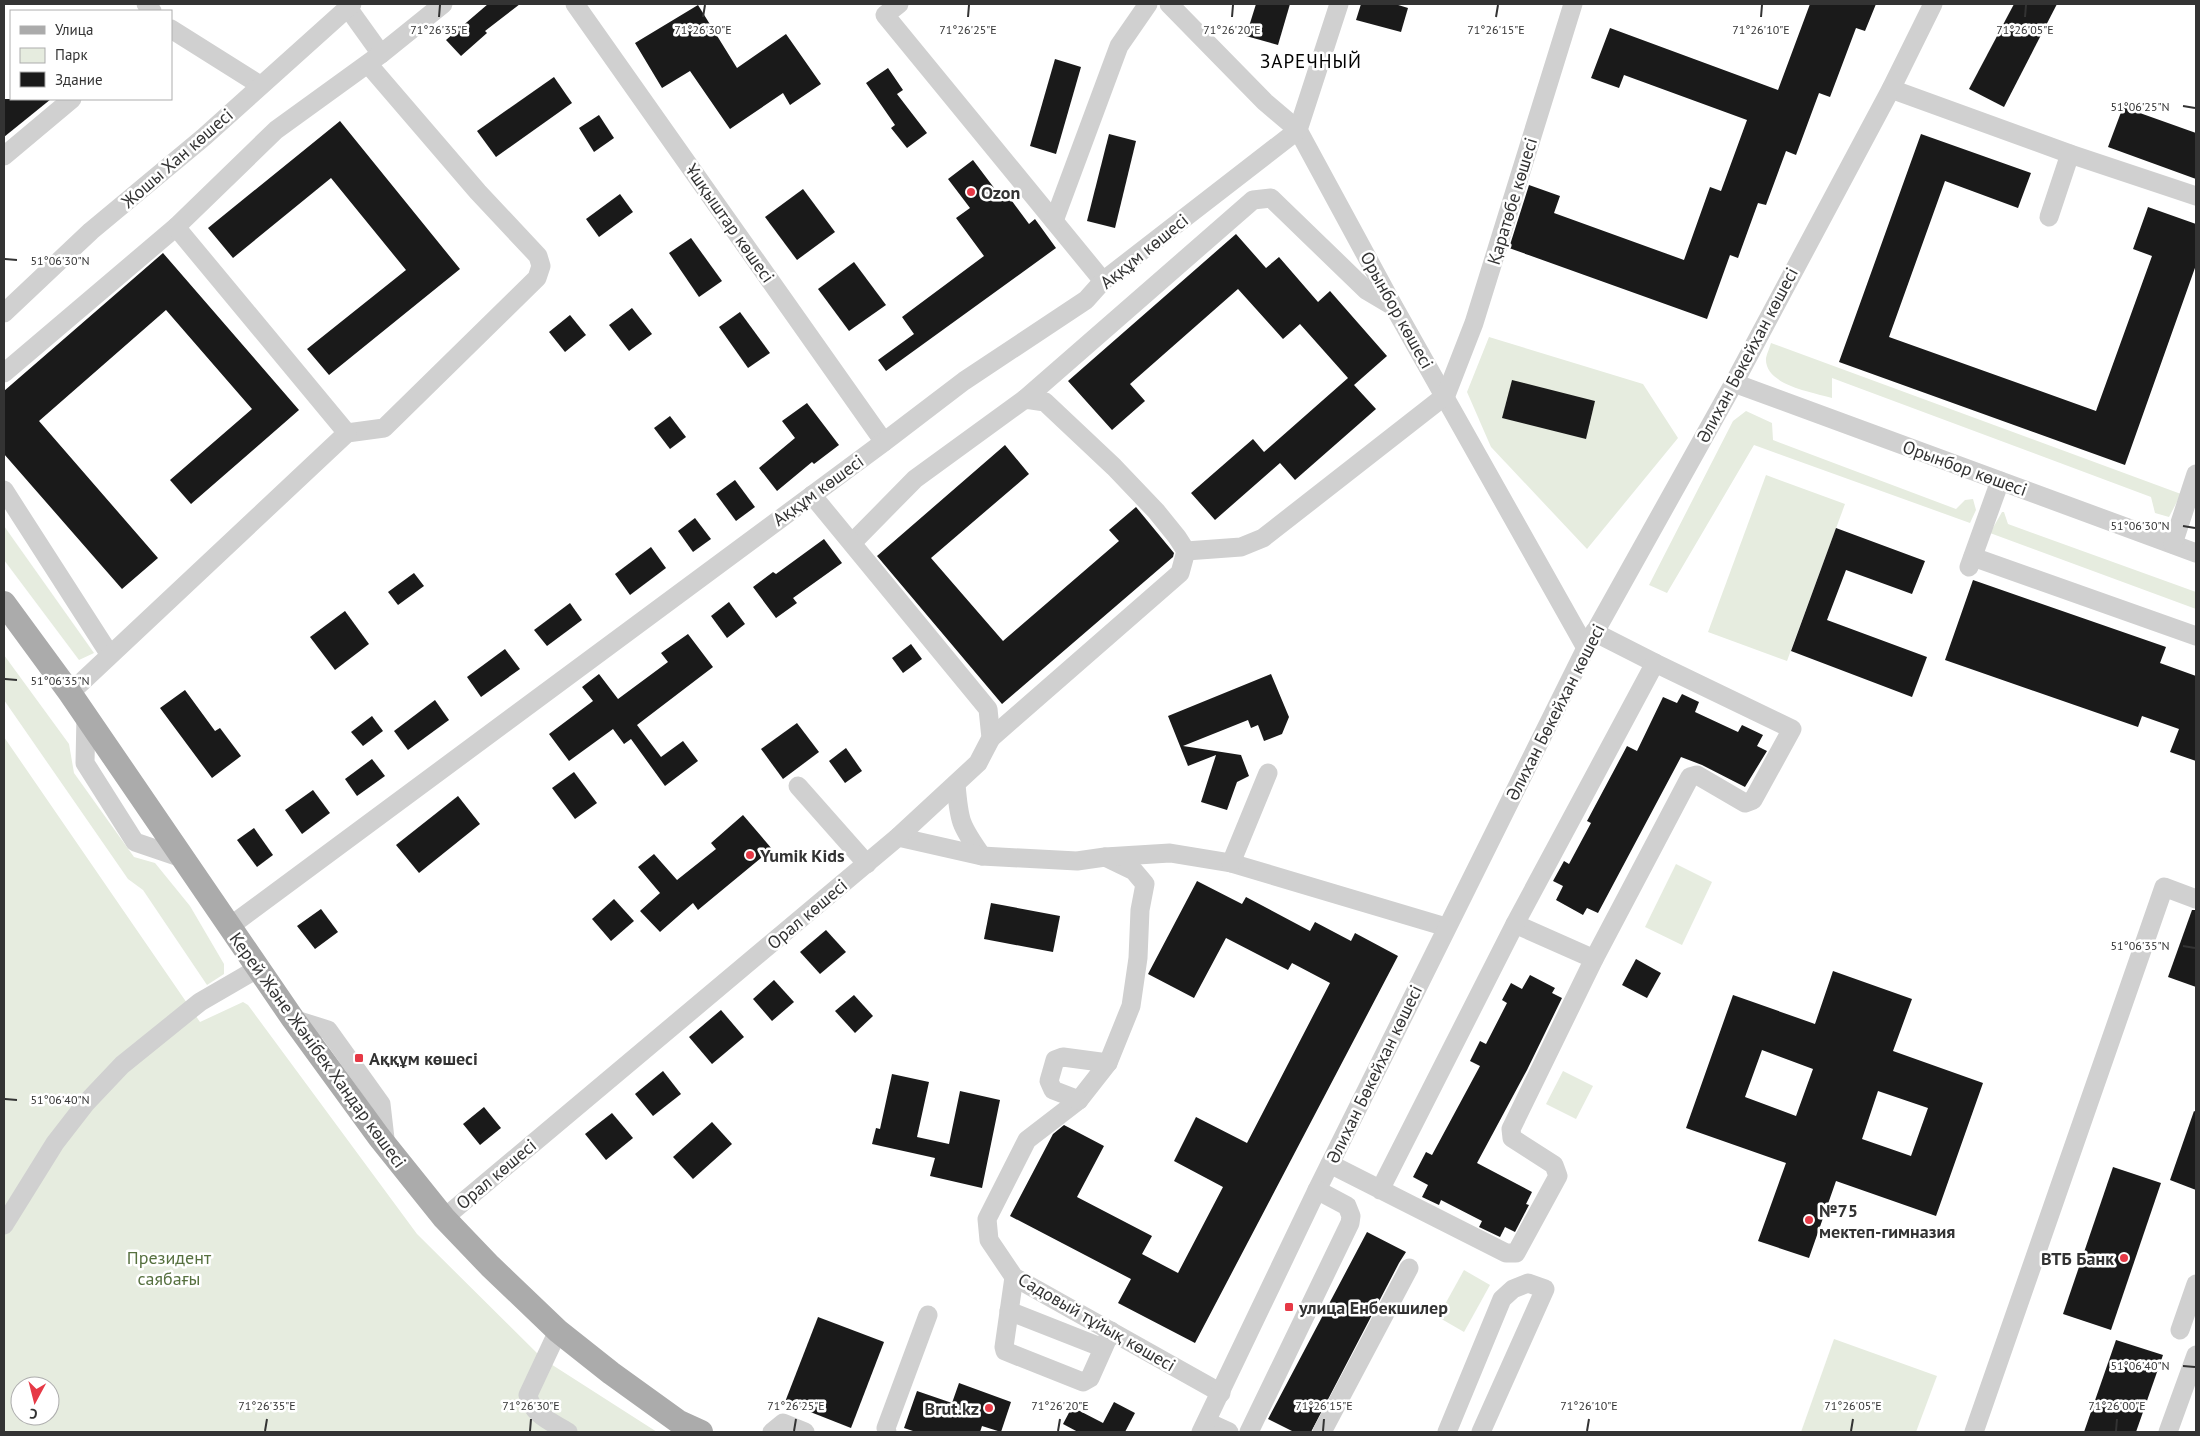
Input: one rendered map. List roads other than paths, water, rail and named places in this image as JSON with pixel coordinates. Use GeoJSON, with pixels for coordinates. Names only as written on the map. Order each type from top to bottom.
{"type":"FeatureCollection","features":[{"type":"Feature","properties":{"kind":"main road","name":"Керей Және Жәнібек Хандар көшесі"},"geometry":{"type":"LineString","coordinates":[[4,603],[86,715],[257,969],[386,1147],[444,1218],[490,1266],[558,1331],[656,1406],[679,1422],[701,1432]]}},
{"type":"Feature","properties":{"kind":"street"},"geometry":{"type":"LineString","coordinates":[[4,373],[176,227],[276,130],[374,59],[443,4]]}},
{"type":"Feature","properties":{"kind":"street","name":"Ұшқыштар көшесі"},"geometry":{"type":"LineString","coordinates":[[575,4],[884,442]]}},
{"type":"Feature","properties":{"kind":"street"},"geometry":{"type":"LineString","coordinates":[[899,4],[885,15],[1103,281]]}},
{"type":"Feature","properties":{"kind":"street"},"geometry":{"type":"LineString","coordinates":[[1054,222],[1119,46],[1148,4]]}},
{"type":"Feature","properties":{"kind":"street","name":"Орынбор көшесі"},"geometry":{"type":"LineString","coordinates":[[1169,4],[1266,102],[1298,130],[1394,307],[1590,640]]}},
{"type":"Feature","properties":{"kind":"street"},"geometry":{"type":"LineString","coordinates":[[1298,130],[1339,4]]}},
{"type":"Feature","properties":{"kind":"street","name":"Қаратөбе көшесі"},"geometry":{"type":"LineString","coordinates":[[1446,395],[1474,323],[1573,4]]}},
{"type":"Feature","properties":{"kind":"street","name":"Әлихан Бөкейхан көшесі"},"geometry":{"type":"LineString","coordinates":[[1204,1427],[1317,1190],[1590,640],[1734,383],[1891,89],[1933,4]]}},
{"type":"Feature","properties":{"kind":"street"},"geometry":{"type":"LineString","coordinates":[[70,693],[347,433],[384,428],[537,278],[541,266],[538,256],[478,192],[374,59],[350,6]]}},
{"type":"Feature","properties":{"kind":"street","name":"Жошы Хан көшесі"},"geometry":{"type":"LineString","coordinates":[[4,313],[91,231],[197,142],[350,6]]}},
{"type":"Feature","properties":{"kind":"street"},"geometry":{"type":"LineString","coordinates":[[172,30],[260,85]]}},
{"type":"Feature","properties":{"kind":"street"},"geometry":{"type":"LineString","coordinates":[[1891,89],[2070,154],[2196,196]]}},
{"type":"Feature","properties":{"kind":"street"},"geometry":{"type":"LineString","coordinates":[[4,156],[71,100]]}},
{"type":"Feature","properties":{"kind":"street","name":"Аққұм көшесі"},"geometry":{"type":"LineString","coordinates":[[229,927],[964,381],[1086,300],[1103,281],[1298,130]]}},
{"type":"Feature","properties":{"kind":"street"},"geometry":{"type":"LineString","coordinates":[[2049,217],[2070,154]]}},
{"type":"Feature","properties":{"kind":"street"},"geometry":{"type":"LineString","coordinates":[[1236,178],[1253,200]]}},
{"type":"Feature","properties":{"kind":"street"},"geometry":{"type":"LineString","coordinates":[[852,543],[915,478],[1025,399],[1253,200],[1271,198],[1366,290],[1394,307]]}},
{"type":"Feature","properties":{"kind":"street"},"geometry":{"type":"LineString","coordinates":[[176,227],[347,433]]}},
{"type":"Feature","properties":{"kind":"street","name":"Орынбор көшесі"},"geometry":{"type":"LineString","coordinates":[[1734,383],[2196,553]]}},
{"type":"Feature","properties":{"kind":"street"},"geometry":{"type":"LineString","coordinates":[[1186,551],[1241,547],[1263,538],[1446,395]]}},
{"type":"Feature","properties":{"kind":"street"},"geometry":{"type":"LineString","coordinates":[[991,738],[1180,573],[1186,551],[1178,537],[1114,467],[1045,402],[1025,399]]}},
{"type":"Feature","properties":{"kind":"street"},"geometry":{"type":"LineString","coordinates":[[2172,544],[2196,474]]}},
{"type":"Feature","properties":{"kind":"street"},"geometry":{"type":"LineString","coordinates":[[2000,480],[1971,562],[2196,636]]}},
{"type":"Feature","properties":{"kind":"street"},"geometry":{"type":"LineString","coordinates":[[4,490],[110,655]]}},
{"type":"Feature","properties":{"kind":"street"},"geometry":{"type":"LineString","coordinates":[[812,495],[988,709],[991,738]]}},
{"type":"Feature","properties":{"kind":"street"},"geometry":{"type":"LineString","coordinates":[[1330,1164],[1506,1254],[1516,1253],[1558,1176],[1554,1165],[1512,1138],[1510,1129],[1594,959],[1690,777],[1697,775],[1745,803],[1753,800],[1792,729],[1655,664],[1590,640]]}},
{"type":"Feature","properties":{"kind":"street"},"geometry":{"type":"LineString","coordinates":[[1380,1190],[1514,924],[1655,664]]}},
{"type":"Feature","properties":{"kind":"street","name":"Орал көшесі"},"geometry":{"type":"LineString","coordinates":[[444,1218],[898,837],[978,763],[991,738]]}},
{"type":"Feature","properties":{"kind":"street"},"geometry":{"type":"LineString","coordinates":[[1231,863],[1268,774]]}},
{"type":"Feature","properties":{"kind":"street"},"geometry":{"type":"LineString","coordinates":[[956,784],[958,816],[964,831],[982,856]]}},
{"type":"Feature","properties":{"kind":"street"},"geometry":{"type":"LineString","coordinates":[[798,786],[867,864]]}},
{"type":"Feature","properties":{"kind":"street"},"geometry":{"type":"LineString","coordinates":[[898,837],[982,856],[1077,861],[1105,857],[1170,853],[1231,863],[1446,927]]}},
{"type":"Feature","properties":{"kind":"street","name":"Садовый тұйық көшесі"},"geometry":{"type":"LineString","coordinates":[[1105,857],[1134,871],[1145,884],[1140,910],[1138,958],[1131,1006],[1108,1063],[1079,1100],[1027,1140],[988,1219],[990,1240],[1014,1276],[1221,1393]]}},
{"type":"Feature","properties":{"kind":"street"},"geometry":{"type":"LineString","coordinates":[[1974,1432],[2164,887],[2196,899]]}},
{"type":"Feature","properties":{"kind":"street"},"geometry":{"type":"LineString","coordinates":[[1514,924],[1594,959]]}},
{"type":"Feature","properties":{"kind":"street"},"geometry":{"type":"LineString","coordinates":[[4,1225],[55,1143],[86,1103],[122,1065],[200,1002],[257,969]]}},
{"type":"Feature","properties":{"kind":"street"},"geometry":{"type":"LineString","coordinates":[[1079,1100],[1053,1090],[1049,1081],[1055,1060],[1063,1057],[1108,1063]]}},
{"type":"Feature","properties":{"kind":"street"},"geometry":{"type":"LineString","coordinates":[[1250,1432],[1350,1223],[1351,1216],[1347,1206],[1317,1190]]}},
{"type":"Feature","properties":{"kind":"street"},"geometry":{"type":"LineString","coordinates":[[1322,1432],[1409,1268]]}},
{"type":"Feature","properties":{"kind":"street"},"geometry":{"type":"LineString","coordinates":[[1014,1276],[1005,1351],[1083,1382],[1090,1378],[1111,1331]]}},
{"type":"Feature","properties":{"kind":"street"},"geometry":{"type":"LineString","coordinates":[[1447,1432],[1502,1299],[1513,1289],[1528,1283],[1545,1289],[1481,1432]]}},
{"type":"Feature","properties":{"kind":"street"},"geometry":{"type":"LineString","coordinates":[[2180,1330],[2196,1284]]}},
{"type":"Feature","properties":{"kind":"street"},"geometry":{"type":"LineString","coordinates":[[1009,1311],[1103,1348]]}},
{"type":"Feature","properties":{"kind":"street"},"geometry":{"type":"LineString","coordinates":[[887,1432],[886,1428],[928,1315]]}},
{"type":"Feature","properties":{"kind":"street"},"geometry":{"type":"LineString","coordinates":[[558,1331],[528,1395],[530,1404],[537,1414],[568,1432]]}},
{"type":"Feature","properties":{"kind":"street"},"geometry":{"type":"LineString","coordinates":[[2168,1432],[2196,1355]]}},
{"type":"Feature","properties":{"kind":"street"},"geometry":{"type":"LineString","coordinates":[[772,1432],[783,1423],[805,1432]]}},
{"type":"Feature","properties":{"kind":"street"},"geometry":{"type":"LineString","coordinates":[[1204,1427],[1229,1432]]}},
{"type":"Feature","properties":{"kind":"place","name":"Ozon"},"geometry":{"type":"Point","coordinates":[971,192]}},
{"type":"Feature","properties":{"kind":"place","name":"Yumik Kids"},"geometry":{"type":"Point","coordinates":[750,855]}},
{"type":"Feature","properties":{"kind":"place","name":"Аққұм көшесі"},"geometry":{"type":"Point","coordinates":[359,1058]}},
{"type":"Feature","properties":{"kind":"place","name":"№75 мектеп-гимназия"},"geometry":{"type":"Point","coordinates":[1809,1220]}},
{"type":"Feature","properties":{"kind":"place","name":"ВТБ Банк"},"geometry":{"type":"Point","coordinates":[2124,1258]}},
{"type":"Feature","properties":{"kind":"place","name":"улица Енбекшилер"},"geometry":{"type":"Point","coordinates":[1289,1307]}},
{"type":"Feature","properties":{"kind":"place","name":"Brut.kz"},"geometry":{"type":"Point","coordinates":[989,1408]}},
{"type":"Feature","properties":{"kind":"district","name":"ЗАРЕЧНЫЙ"},"geometry":{"type":"Point","coordinates":[1311,61]}},
{"type":"Feature","properties":{"kind":"park label","name":"Президент саябағы"},"geometry":{"type":"Point","coordinates":[169,1267]}}]}
